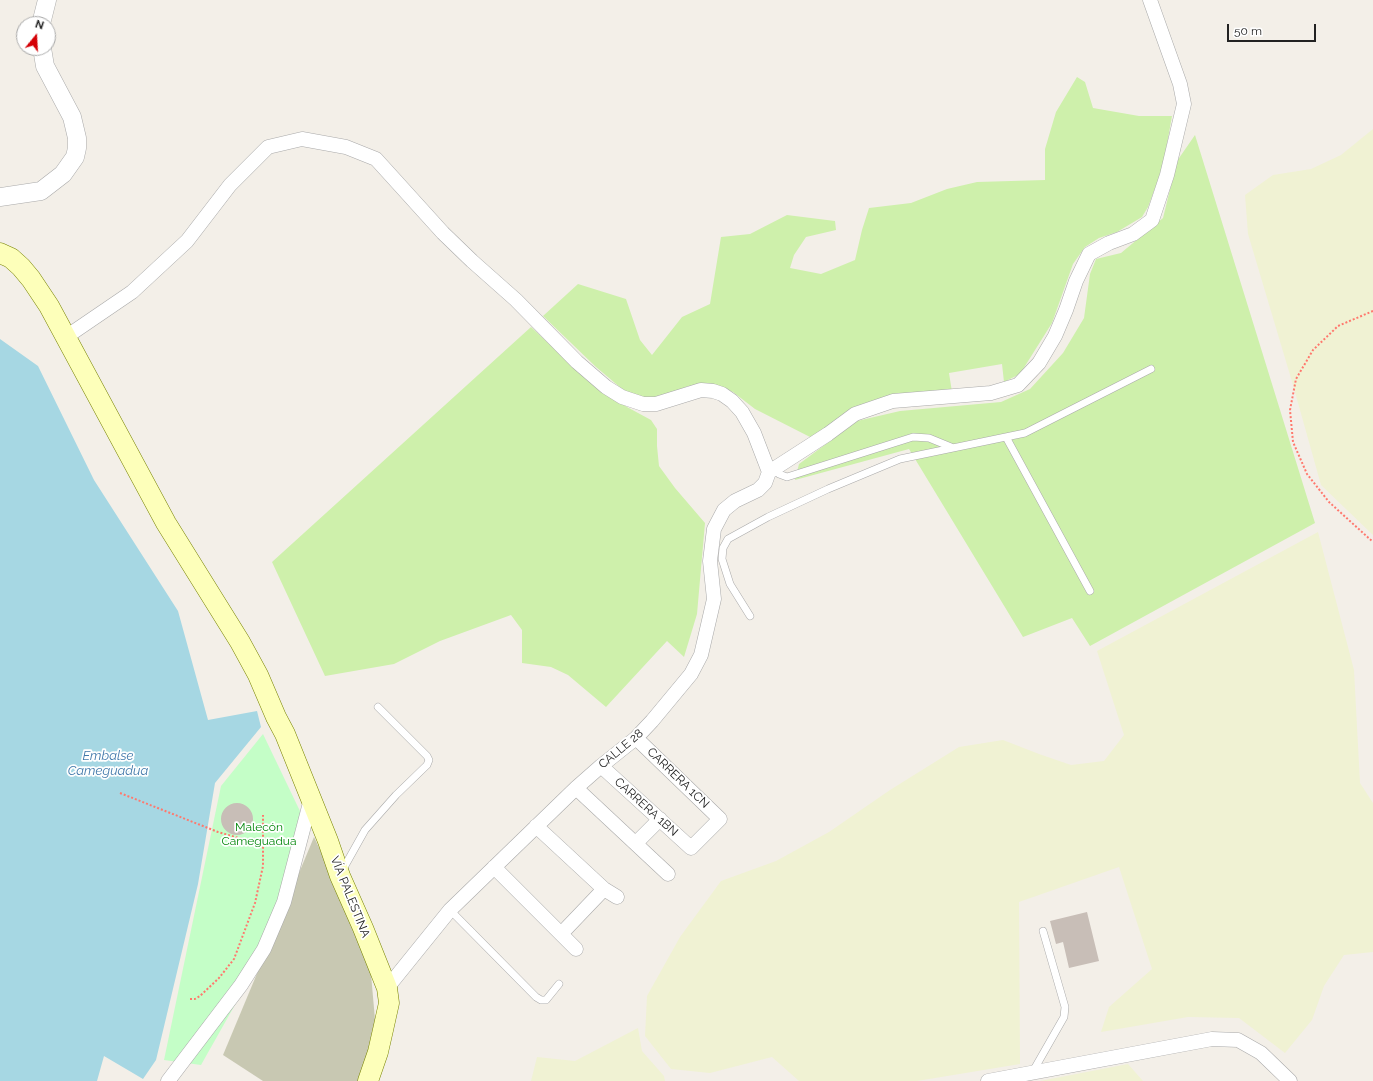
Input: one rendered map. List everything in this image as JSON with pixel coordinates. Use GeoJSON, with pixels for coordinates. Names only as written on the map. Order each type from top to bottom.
{"type":"FeatureCollection","features":[{"type":"Feature","properties":{"kind":"main road","name":"VÍA PALESTINA"},"geometry":{"type":"LineString","coordinates":[[0,253],[11,258],[31,279],[49,306],[166,523],[240,642],[258,675],[285,734],[328,841],[340,876],[363,928],[386,988],[389,1004],[378,1052],[368,1081]]}},
{"type":"Feature","properties":{"kind":"street"},"geometry":{"type":"LineString","coordinates":[[43,16],[47,0]]}},
{"type":"Feature","properties":{"kind":"street"},"geometry":{"type":"LineString","coordinates":[[66,337],[132,292],[187,241],[230,186],[268,147],[302,139],[346,147],[376,159],[443,233],[532,316],[577,362],[606,387],[633,402],[644,404],[656,404],[701,390],[713,391],[722,394],[732,401],[742,412],[754,432],[772,470],[828,434],[855,414],[893,401],[991,393],[1018,385],[1039,363],[1055,336],[1076,281],[1089,254],[1109,243],[1133,234],[1152,220],[1167,175],[1184,104],[1180,84],[1150,0]]}},
{"type":"Feature","properties":{"kind":"street"},"geometry":{"type":"LineString","coordinates":[[0,197],[41,191],[63,174],[74,157],[77,148],[77,138],[72,117],[45,66],[43,56]]}},
{"type":"Feature","properties":{"kind":"street","name":"CALLE 28"},"geometry":{"type":"LineString","coordinates":[[386,988],[450,910],[576,788],[600,766],[636,738],[691,674],[701,655],[714,599],[710,561],[714,529],[724,510],[735,501],[758,490],[765,483],[772,470]]}},
{"type":"Feature","properties":{"kind":"street","name":"CARRERA 1CN"},"geometry":{"type":"LineString","coordinates":[[636,738],[720,819],[691,848]]}},
{"type":"Feature","properties":{"kind":"street","name":"CARRERA 1BN"},"geometry":{"type":"LineString","coordinates":[[600,766],[691,848]]}},
{"type":"Feature","properties":{"kind":"street"},"geometry":{"type":"LineString","coordinates":[[576,788],[668,874]]}},
{"type":"Feature","properties":{"kind":"street"},"geometry":{"type":"LineString","coordinates":[[168,1081],[241,985],[264,949],[284,902],[311,799]]}},
{"type":"Feature","properties":{"kind":"street"},"geometry":{"type":"LineString","coordinates":[[636,843],[660,819]]}},
{"type":"Feature","properties":{"kind":"street"},"geometry":{"type":"LineString","coordinates":[[536,826],[604,889],[617,897]]}},
{"type":"Feature","properties":{"kind":"street"},"geometry":{"type":"LineString","coordinates":[[494,867],[576,949]]}},
{"type":"Feature","properties":{"kind":"street"},"geometry":{"type":"LineString","coordinates":[[561,934],[604,889]]}},
{"type":"Feature","properties":{"kind":"street"},"geometry":{"type":"LineString","coordinates":[[988,1081],[1212,1039],[1238,1040],[1261,1053],[1290,1081]]}},
{"type":"Feature","properties":{"kind":"lane"},"geometry":{"type":"LineString","coordinates":[[750,616],[730,584],[722,559],[723,548],[728,539],[768,517],[828,489],[900,459],[1025,433],[1151,369]]}},
{"type":"Feature","properties":{"kind":"lane"},"geometry":{"type":"LineString","coordinates":[[772,470],[787,477],[913,437],[929,438],[952,448]]}},
{"type":"Feature","properties":{"kind":"lane"},"geometry":{"type":"LineString","coordinates":[[1006,437],[1090,591]]}},
{"type":"Feature","properties":{"kind":"lane"},"geometry":{"type":"LineString","coordinates":[[340,876],[365,830],[396,795],[427,765],[429,760],[427,756],[378,707]]}},
{"type":"Feature","properties":{"kind":"lane"},"geometry":{"type":"LineString","coordinates":[[450,910],[541,1000],[546,1000],[559,984]]}},
{"type":"Feature","properties":{"kind":"lane"},"geometry":{"type":"LineString","coordinates":[[1032,1073],[1064,1017],[1065,1007],[1043,931]]}},
{"type":"Feature","properties":{"kind":"path"},"geometry":{"type":"LineString","coordinates":[[1373,311],[1338,326],[1313,350],[1296,379],[1290,410],[1293,442],[1307,474],[1329,502],[1373,542]]}},
{"type":"Feature","properties":{"kind":"path"},"geometry":{"type":"LineString","coordinates":[[120,793],[218,832],[263,845]]}},
{"type":"Feature","properties":{"kind":"path"},"geometry":{"type":"LineString","coordinates":[[190,999],[195,1000],[200,996],[219,978],[234,959],[255,903],[263,866],[262,815]]}},
{"type":"Feature","properties":{"kind":"shaded area"},"geometry":{"type":"Polygon","coordinates":[[[1373,129],[1373,535],[1321,485],[1248,234],[1245,195],[1273,175],[1311,169],[1341,155],[1373,129]]]}},
{"type":"Feature","properties":{"kind":"shaded area"},"geometry":{"type":"Polygon","coordinates":[[[1318,532],[1354,670],[1360,783],[1373,803],[1373,952],[1344,955],[1324,986],[1312,1020],[1285,1053],[1239,1018],[1188,1017],[1101,1032],[1109,1007],[1152,969],[1119,867],[1019,902],[1020,1064],[917,1081],[799,1081],[772,1057],[710,1073],[671,1069],[645,1036],[647,996],[680,937],[721,881],[776,861],[829,832],[890,790],[959,747],[1003,740],[1071,765],[1104,761],[1124,735],[1097,651],[1318,532]]]}},
{"type":"Feature","properties":{"kind":"shaded area"},"geometry":{"type":"Polygon","coordinates":[[[314,837],[338,888],[371,974],[376,1031],[361,1081],[263,1081],[223,1055],[314,837]]]}},
{"type":"Feature","properties":{"kind":"shaded area"},"geometry":{"type":"Polygon","coordinates":[[[638,1028],[642,1051],[664,1076],[665,1081],[531,1081],[537,1057],[575,1061],[638,1028]]]}},
{"type":"Feature","properties":{"kind":"shaded area"},"geometry":{"type":"Polygon","coordinates":[[[1128,1064],[1143,1081],[1040,1081],[1128,1064]]]}},
{"type":"Feature","properties":{"kind":"green space"},"geometry":{"type":"Polygon","coordinates":[[[1077,77],[1085,82],[1093,108],[1139,116],[1172,116],[1163,167],[1148,207],[1142,217],[1117,232],[1099,238],[1085,247],[1073,264],[1052,323],[1020,374],[1004,382],[1002,364],[949,373],[952,392],[910,393],[812,438],[755,409],[733,392],[711,385],[688,386],[666,396],[649,398],[628,394],[596,367],[543,316],[578,284],[626,299],[640,340],[652,355],[682,317],[710,304],[721,237],[750,234],[787,215],[835,221],[836,230],[806,237],[794,255],[790,268],[821,274],[855,260],[869,208],[911,203],[947,189],[977,182],[1045,180],[1045,149],[1056,112],[1077,77]]]}},
{"type":"Feature","properties":{"kind":"green space"},"geometry":{"type":"Polygon","coordinates":[[[1195,135],[1315,523],[1090,646],[1072,618],[1023,637],[909,449],[795,480],[799,464],[857,421],[900,411],[1001,402],[1030,389],[1063,353],[1084,318],[1090,274],[1096,259],[1121,253],[1163,218],[1177,161],[1195,135]]]}},
{"type":"Feature","properties":{"kind":"green space"},"geometry":{"type":"Polygon","coordinates":[[[531,327],[578,371],[627,407],[651,420],[657,429],[659,466],[675,488],[705,523],[697,614],[684,657],[667,641],[606,707],[568,675],[551,667],[522,663],[522,630],[511,615],[440,641],[394,664],[325,676],[272,562],[531,327]]]}},
{"type":"Feature","properties":{"kind":"green space","name":"Malecón Cameguadua"},"geometry":{"type":"Polygon","coordinates":[[[263,734],[310,832],[258,964],[201,1065],[164,1060],[221,786],[263,734]]]}},
{"type":"Feature","properties":{"kind":"water","name":"Embalse Cameguadua"},"geometry":{"type":"Polygon","coordinates":[[[0,339],[38,366],[94,480],[178,611],[208,720],[257,711],[261,727],[215,783],[198,884],[156,1060],[143,1079],[104,1056],[97,1081],[0,1081],[0,339]]]}},
{"type":"Feature","properties":{"kind":"building"},"geometry":{"type":"Polygon","coordinates":[[[234,803],[240,803],[249,807],[253,819],[249,831],[240,835],[234,835],[225,831],[221,822],[221,816],[225,807],[234,803]]]}},
{"type":"Feature","properties":{"kind":"building"},"geometry":{"type":"Polygon","coordinates":[[[1087,912],[1099,961],[1069,968],[1063,942],[1056,944],[1050,921],[1087,912]]]}}]}
